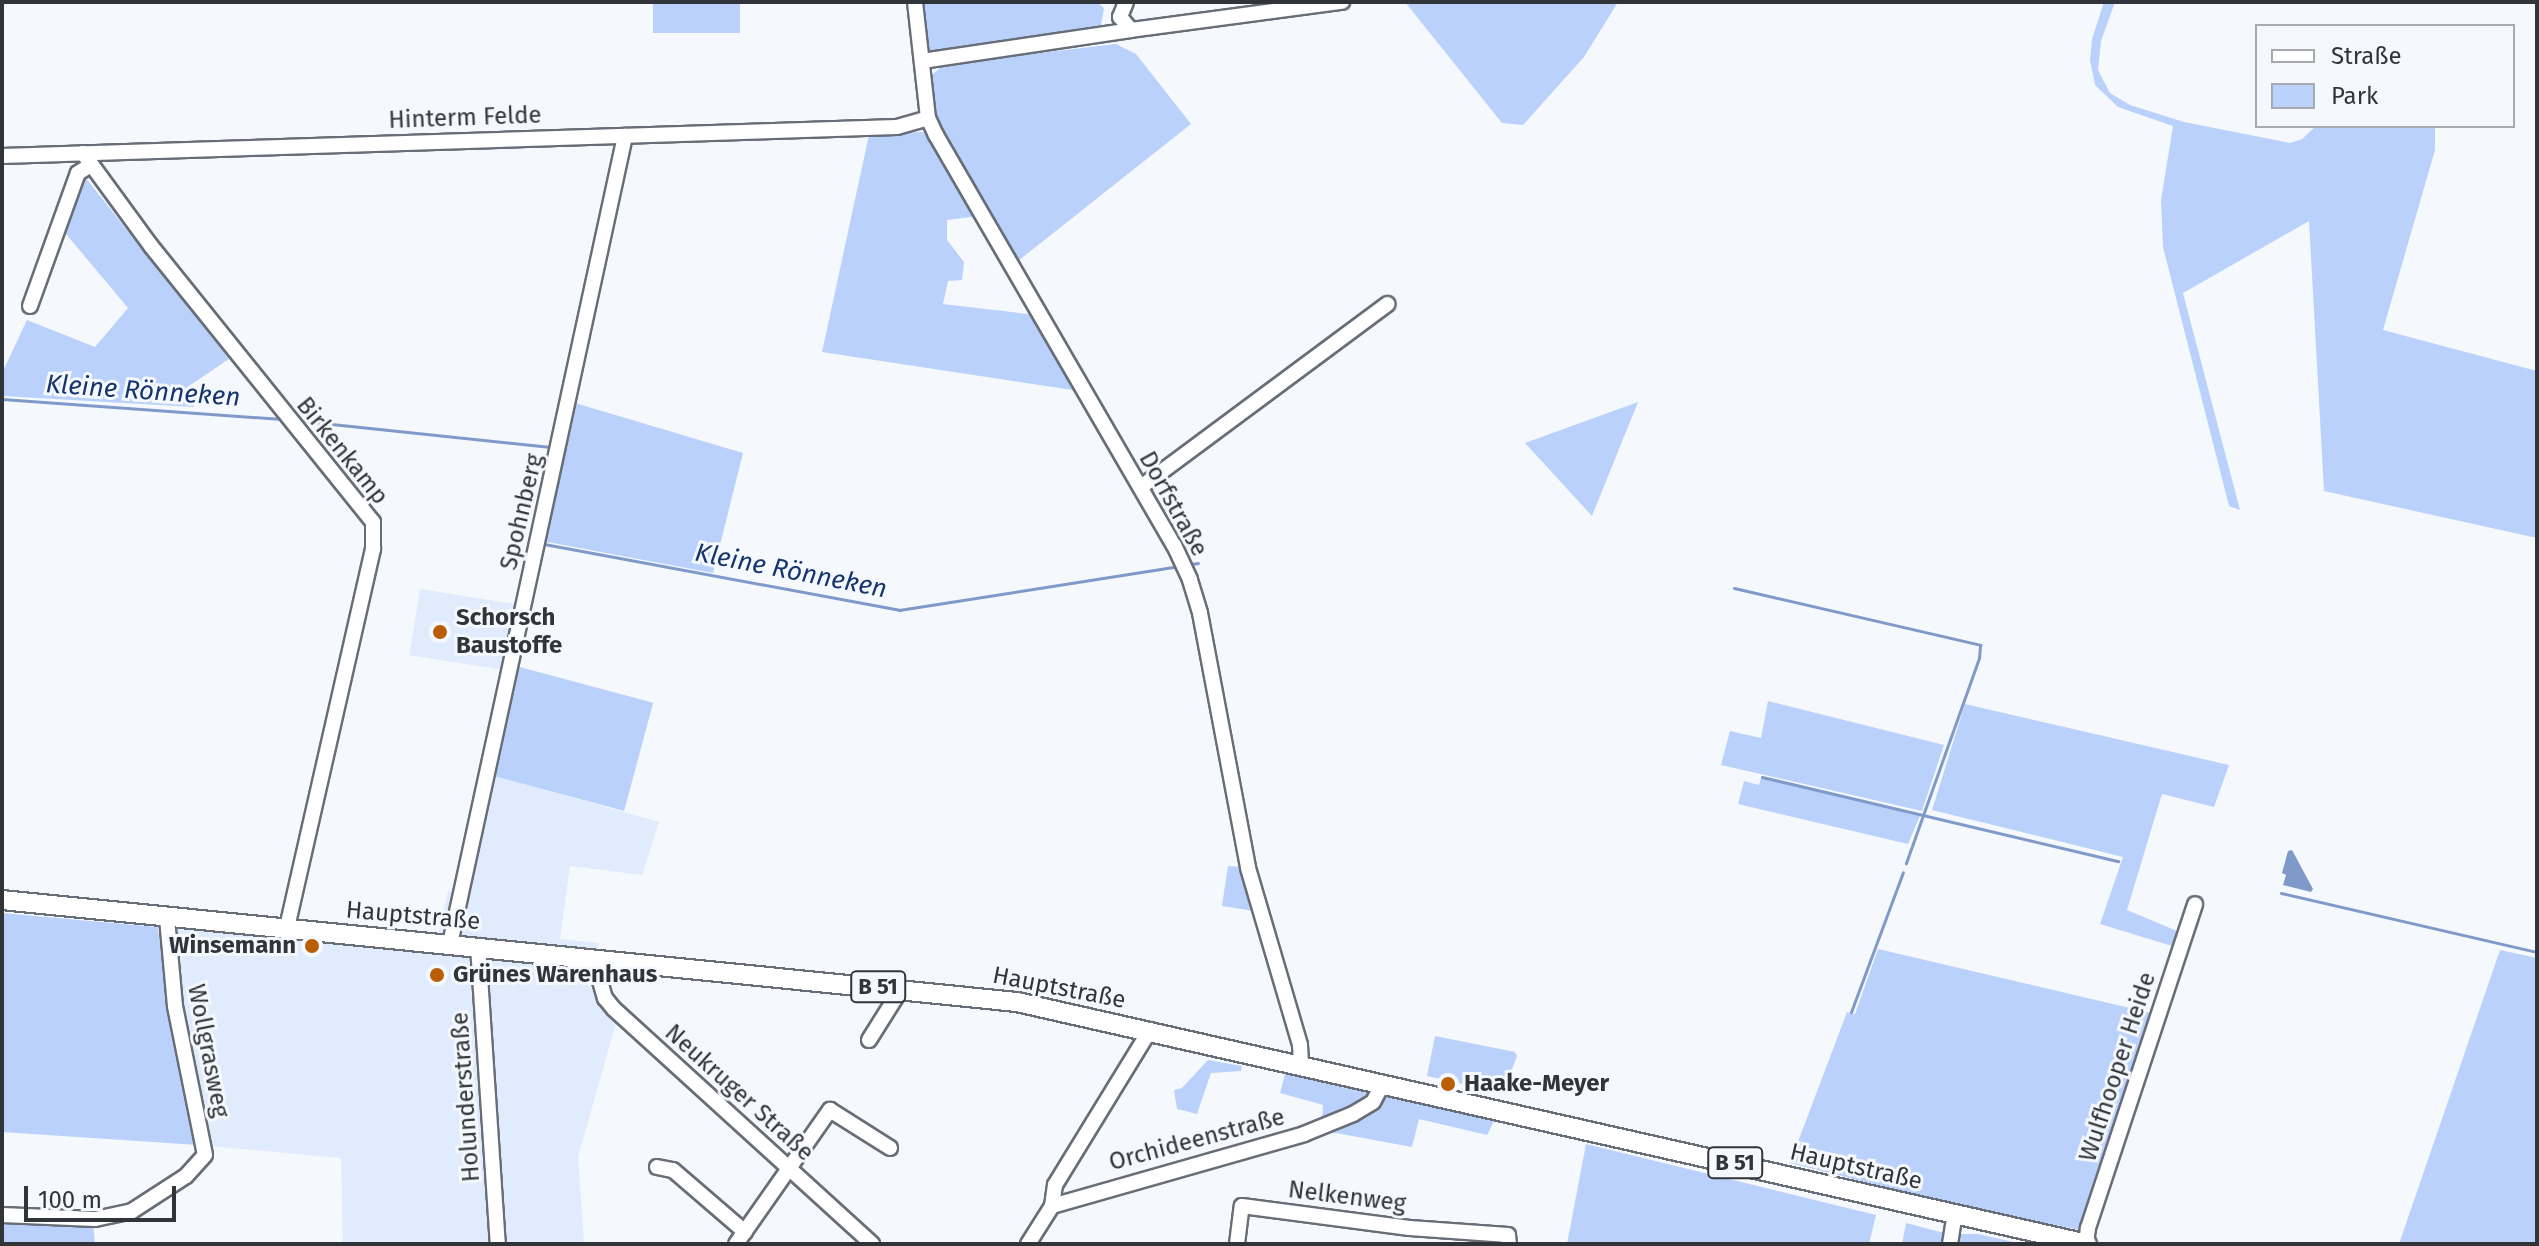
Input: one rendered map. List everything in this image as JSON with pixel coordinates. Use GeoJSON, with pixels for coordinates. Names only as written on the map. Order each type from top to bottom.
{"type":"FeatureCollection","features":[{"type":"Feature","properties":{"kind":"main road","name":"Hauptstraße"},"geometry":{"type":"LineString","coordinates":[[2,900],[1017,1002],[2086,1244]]}},
{"type":"Feature","properties":{"kind":"street","name":"Dorfstraße"},"geometry":{"type":"LineString","coordinates":[[915,2],[928,118],[1174,545],[1200,613],[1248,868],[1300,1045],[1301,1065]]}},
{"type":"Feature","properties":{"kind":"street"},"geometry":{"type":"LineString","coordinates":[[1126,2],[1120,17],[1131,30]]}},
{"type":"Feature","properties":{"kind":"street"},"geometry":{"type":"LineString","coordinates":[[922,61],[1342,2]]}},
{"type":"Feature","properties":{"kind":"street","name":"Hinterm Felde"},"geometry":{"type":"LineString","coordinates":[[2,156],[86,159],[897,127],[928,118]]}},
{"type":"Feature","properties":{"kind":"street","name":"Spohnberg"},"geometry":{"type":"LineString","coordinates":[[450,944],[625,136]]}},
{"type":"Feature","properties":{"kind":"street"},"geometry":{"type":"LineString","coordinates":[[30,306],[78,173],[86,159]]}},
{"type":"Feature","properties":{"kind":"street","name":"Birkenkamp"},"geometry":{"type":"LineString","coordinates":[[86,159],[373,522],[373,549],[287,929]]}},
{"type":"Feature","properties":{"kind":"street"},"geometry":{"type":"LineString","coordinates":[[1141,487],[1387,304]]}},
{"type":"Feature","properties":{"kind":"street","name":"Wulfhooper Heide"},"geometry":{"type":"LineString","coordinates":[[2086,1244],[2195,904]]}},
{"type":"Feature","properties":{"kind":"street","name":"Wollgrasweg"},"geometry":{"type":"LineString","coordinates":[[2,1215],[95,1219],[132,1211],[199,1167],[205,1155],[205,1144],[175,1006],[167,918]]}},
{"type":"Feature","properties":{"kind":"street","name":"Holunderstraße"},"geometry":{"type":"LineString","coordinates":[[478,946],[498,1244]]}},
{"type":"Feature","properties":{"kind":"street","name":"Neukruger Straße"},"geometry":{"type":"LineString","coordinates":[[602,962],[600,981],[605,998],[614,1009],[872,1244]]}},
{"type":"Feature","properties":{"kind":"street"},"geometry":{"type":"LineString","coordinates":[[869,1040],[901,989]]}},
{"type":"Feature","properties":{"kind":"street"},"geometry":{"type":"LineString","coordinates":[[1028,1244],[1052,1206],[1055,1185],[1150,1030]]}},
{"type":"Feature","properties":{"kind":"street","name":"Orchideenstraße"},"geometry":{"type":"LineString","coordinates":[[1052,1206],[1304,1134],[1373,1102],[1383,1083]]}},
{"type":"Feature","properties":{"kind":"street"},"geometry":{"type":"LineString","coordinates":[[657,1167],[673,1170],[740,1238],[830,1110],[890,1148]]}},
{"type":"Feature","properties":{"kind":"street","name":"Nelkenweg"},"geometry":{"type":"LineString","coordinates":[[1237,1244],[1242,1206],[1488,1239],[1508,1235],[1509,1244]]}},
{"type":"Feature","properties":{"kind":"street"},"geometry":{"type":"LineString","coordinates":[[1950,1244],[1955,1214]]}},
{"type":"Feature","properties":{"kind":"shaded area"},"geometry":{"type":"Polygon","coordinates":[[[420,589],[527,606],[516,672],[410,655],[420,589]]]}},
{"type":"Feature","properties":{"kind":"shaded area"},"geometry":{"type":"Polygon","coordinates":[[[488,774],[659,822],[642,875],[570,866],[560,939],[599,943],[587,983],[616,1023],[578,1157],[584,1244],[343,1244],[341,1158],[198,1145],[153,910],[438,936],[448,891],[463,894],[488,774]]]}},
{"type":"Feature","properties":{"kind":"shaded area"},"geometry":{"type":"Polygon","coordinates":[[[2292,850],[2313,889],[2311,892],[2283,885],[2286,875],[2282,873],[2288,851],[2292,850]]]}},
{"type":"Feature","properties":{"kind":"green space"},"geometry":{"type":"Polygon","coordinates":[[[653,2],[740,2],[740,33],[653,33],[653,2]]]}},
{"type":"Feature","properties":{"kind":"green space"},"geometry":{"type":"Polygon","coordinates":[[[923,2],[1097,2],[1104,8],[1101,25],[934,53],[928,48],[923,2]]]}},
{"type":"Feature","properties":{"kind":"green space"},"geometry":{"type":"Polygon","coordinates":[[[1405,2],[1618,2],[1584,57],[1523,125],[1502,123],[1405,2]]]}},
{"type":"Feature","properties":{"kind":"green space"},"geometry":{"type":"Polygon","coordinates":[[[2104,2],[2115,2],[2101,41],[2098,70],[2110,93],[2130,105],[2184,122],[2290,143],[2302,139],[2314,128],[2435,128],[2435,150],[2383,330],[2537,371],[2537,538],[2324,491],[2309,221],[2183,293],[2240,510],[2229,506],[2163,247],[2161,200],[2173,126],[2118,107],[2095,85],[2090,60],[2092,39],[2104,2]]]}},
{"type":"Feature","properties":{"kind":"green space"},"geometry":{"type":"Polygon","coordinates":[[[1116,44],[1136,54],[1191,124],[1018,261],[935,116],[930,77],[944,64],[1116,44]]]}},
{"type":"Feature","properties":{"kind":"green space"},"geometry":{"type":"Polygon","coordinates":[[[929,134],[979,216],[947,220],[947,240],[964,262],[962,280],[948,281],[943,304],[1036,315],[1079,391],[822,352],[869,135],[929,134]]]}},
{"type":"Feature","properties":{"kind":"green space"},"geometry":{"type":"Polygon","coordinates":[[[85,177],[229,359],[186,388],[194,407],[2,396],[2,373],[27,320],[95,347],[128,308],[61,228],[78,182],[85,177]]]}},
{"type":"Feature","properties":{"kind":"green space"},"geometry":{"type":"Polygon","coordinates":[[[1638,402],[1592,516],[1525,443],[1638,402]]]}},
{"type":"Feature","properties":{"kind":"green space"},"geometry":{"type":"Polygon","coordinates":[[[575,403],[743,453],[713,573],[547,542],[575,403]]]}},
{"type":"Feature","properties":{"kind":"green space"},"geometry":{"type":"Polygon","coordinates":[[[516,666],[653,703],[624,811],[487,774],[516,666]]]}},
{"type":"Feature","properties":{"kind":"green space"},"geometry":{"type":"Polygon","coordinates":[[[1768,701],[1944,745],[1922,811],[1721,765],[1730,731],[1761,738],[1768,701]]]}},
{"type":"Feature","properties":{"kind":"green space"},"geometry":{"type":"Polygon","coordinates":[[[1965,704],[2229,765],[2214,807],[2162,794],[2127,910],[2177,931],[2172,946],[2100,924],[2123,857],[1932,810],[1965,704]]]}},
{"type":"Feature","properties":{"kind":"green space"},"geometry":{"type":"Polygon","coordinates":[[[1761,778],[1920,816],[1908,844],[1738,804],[1744,781],[1759,785],[1761,778]]]}},
{"type":"Feature","properties":{"kind":"green space"},"geometry":{"type":"Polygon","coordinates":[[[1228,866],[1245,867],[1254,911],[1222,906],[1228,866]]]}},
{"type":"Feature","properties":{"kind":"green space"},"geometry":{"type":"Polygon","coordinates":[[[2,913],[157,927],[198,1145],[2,1132],[2,913]]]}},
{"type":"Feature","properties":{"kind":"green space"},"geometry":{"type":"Polygon","coordinates":[[[1878,949],[2151,1013],[2080,1230],[1973,1209],[1790,1163],[1847,1012],[1855,1014],[1878,949]]]}},
{"type":"Feature","properties":{"kind":"green space"},"geometry":{"type":"Polygon","coordinates":[[[2500,950],[2537,958],[2537,1244],[2399,1244],[2500,950]]]}},
{"type":"Feature","properties":{"kind":"green space"},"geometry":{"type":"Polygon","coordinates":[[[1435,1036],[1515,1052],[1517,1056],[1503,1093],[1427,1076],[1435,1036]]]}},
{"type":"Feature","properties":{"kind":"green space"},"geometry":{"type":"Polygon","coordinates":[[[1208,1060],[1242,1066],[1241,1071],[1211,1073],[1197,1114],[1177,1109],[1174,1090],[1182,1088],[1208,1060]]]}},
{"type":"Feature","properties":{"kind":"green space"},"geometry":{"type":"Polygon","coordinates":[[[1285,1074],[1373,1094],[1370,1099],[1322,1121],[1323,1105],[1280,1093],[1285,1074]]]}},
{"type":"Feature","properties":{"kind":"green space"},"geometry":{"type":"Polygon","coordinates":[[[1381,1095],[1494,1121],[1487,1135],[1419,1119],[1412,1147],[1325,1131],[1361,1118],[1381,1095]]]}},
{"type":"Feature","properties":{"kind":"green space"},"geometry":{"type":"Polygon","coordinates":[[[1586,1144],[1876,1215],[1869,1244],[1567,1244],[1586,1144]]]}},
{"type":"Feature","properties":{"kind":"green space"},"geometry":{"type":"Polygon","coordinates":[[[2,1217],[93,1223],[95,1244],[2,1244],[2,1217]]]}},
{"type":"Feature","properties":{"kind":"green space"},"geometry":{"type":"Polygon","coordinates":[[[1906,1223],[1944,1233],[1945,1244],[1902,1244],[1906,1223]]]}},
{"type":"Feature","properties":{"kind":"green space"},"geometry":{"type":"Polygon","coordinates":[[[1958,1234],[1978,1234],[2022,1244],[1957,1244],[1958,1234]]]}},
{"type":"Feature","properties":{"kind":"waterway","name":"Kleine Rönneken"},"geometry":{"type":"LineString","coordinates":[[2,399],[282,419]]}},
{"type":"Feature","properties":{"kind":"waterway","name":"Kleine Rönneken"},"geometry":{"type":"LineString","coordinates":[[303,421],[551,447]]}},
{"type":"Feature","properties":{"kind":"waterway","name":"Kleine Rönneken"},"geometry":{"type":"LineString","coordinates":[[565,448],[544,544],[899,610],[1175,567]]}},
{"type":"Feature","properties":{"kind":"waterway","name":"Kleine Rönneken"},"geometry":{"type":"LineString","coordinates":[[1192,564],[1198,563]]}},
{"type":"Feature","properties":{"kind":"waterway"},"geometry":{"type":"LineString","coordinates":[[1734,588],[1980,645],[1979,658],[1906,863]]}},
{"type":"Feature","properties":{"kind":"waterway"},"geometry":{"type":"LineString","coordinates":[[1762,777],[2118,861]]}},
{"type":"Feature","properties":{"kind":"waterway"},"geometry":{"type":"LineString","coordinates":[[1851,1012],[1903,872]]}},
{"type":"Feature","properties":{"kind":"waterway"},"geometry":{"type":"LineString","coordinates":[[2281,893],[2537,952]]}},
{"type":"Feature","properties":{"kind":"place","name":"Schorsch Baustoffe"},"geometry":{"type":"Point","coordinates":[440,632]}},
{"type":"Feature","properties":{"kind":"place","name":"Winsemann"},"geometry":{"type":"Point","coordinates":[312,946]}},
{"type":"Feature","properties":{"kind":"place","name":"Grünes Warenhaus"},"geometry":{"type":"Point","coordinates":[437,975]}},
{"type":"Feature","properties":{"kind":"place","name":"Haake-Meyer"},"geometry":{"type":"Point","coordinates":[1448,1084]}}]}
